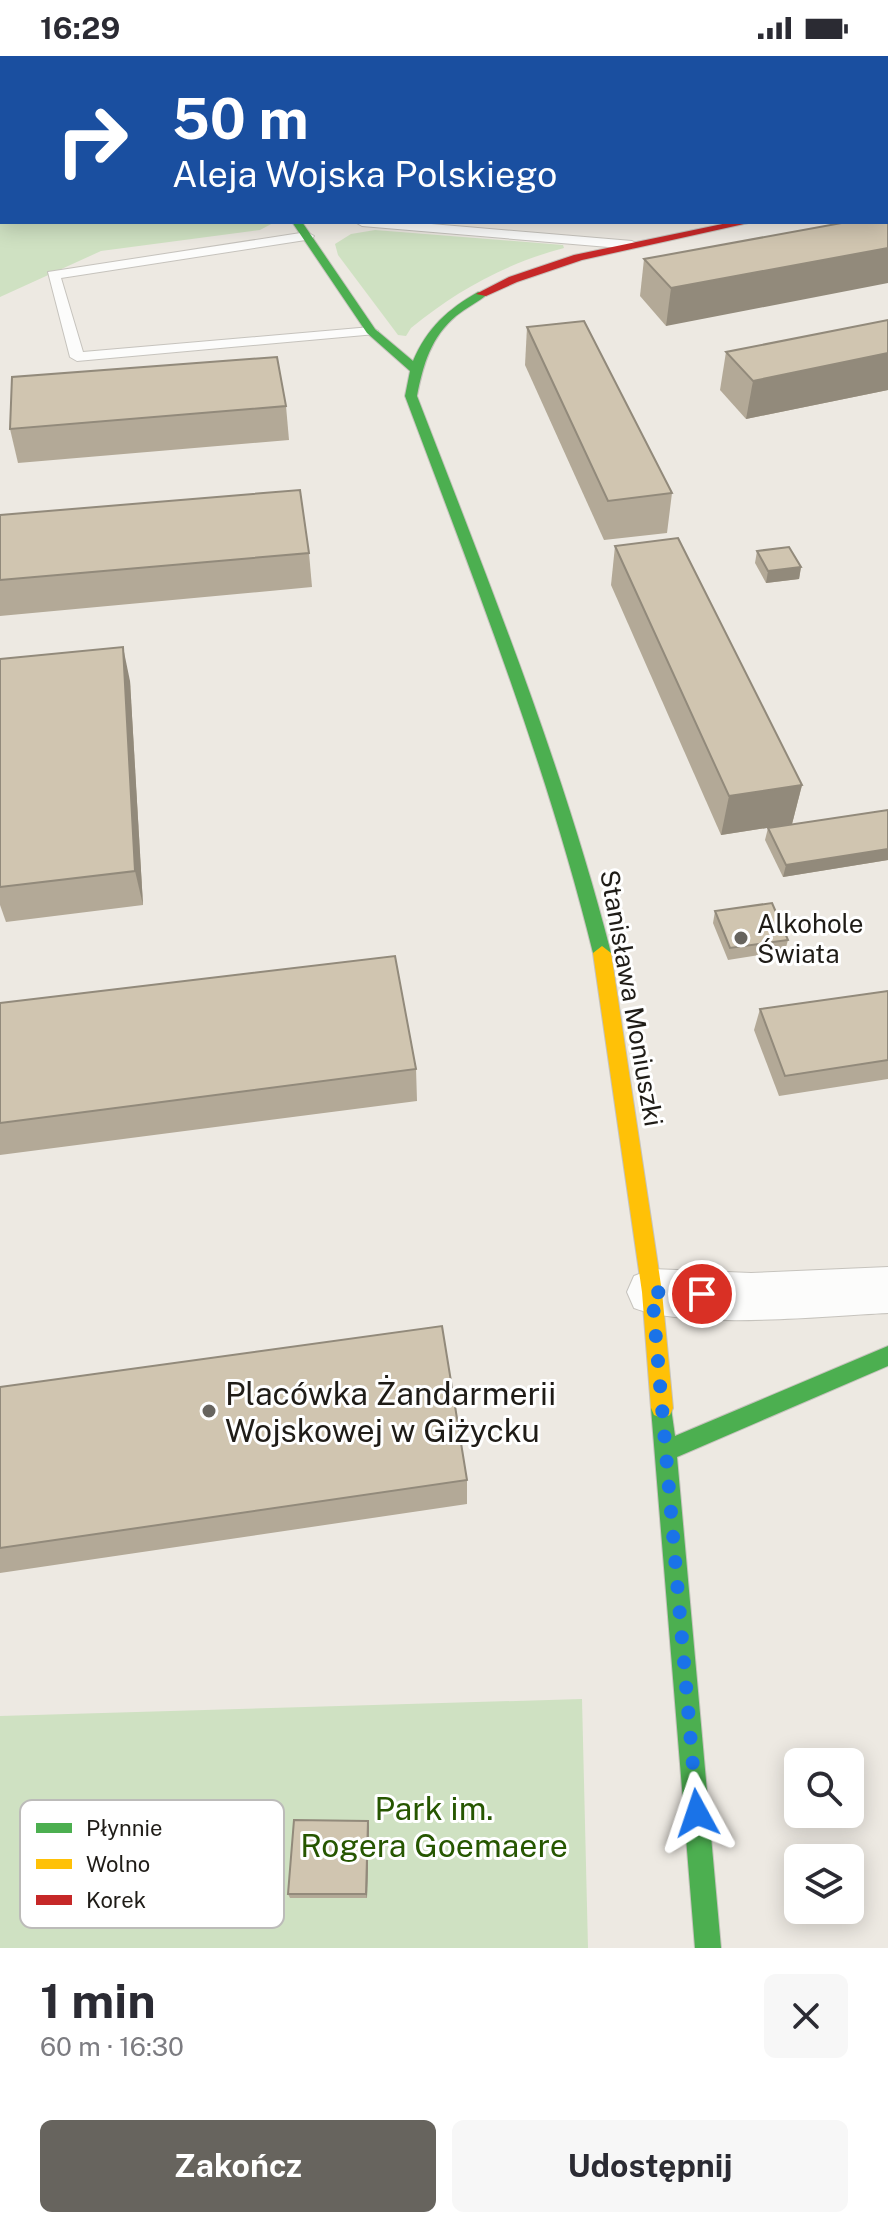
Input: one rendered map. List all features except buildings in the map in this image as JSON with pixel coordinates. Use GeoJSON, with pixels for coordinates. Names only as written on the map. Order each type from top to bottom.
{"type":"FeatureCollection","features":[{"type":"Feature","properties":{"kind":"street","name":"Stanisława Moniuszki"},"geometry":{"type":"LineString","coordinates":[[708,1948],[668,1450],[652,1292],[602,954],[581,862],[551,771],[411,396],[415,369],[434,329],[481,295],[528,274],[739,224]]}},
{"type":"Feature","properties":{"kind":"street"},"geometry":{"type":"LineString","coordinates":[[302,229],[371,331],[415,369]]}},
{"type":"Feature","properties":{"kind":"street"},"geometry":{"type":"LineString","coordinates":[[652,1292],[751,1296],[888,1290]]}},
{"type":"Feature","properties":{"kind":"street"},"geometry":{"type":"LineString","coordinates":[[668,1450],[769,1404],[888,1356]]}},
{"type":"Feature","properties":{"kind":"lane"},"geometry":{"type":"LineString","coordinates":[[385,224],[642,246]]}},
{"type":"Feature","properties":{"kind":"lane"},"geometry":{"type":"LineString","coordinates":[[302,229],[53,275],[77,357],[371,331]]}},
{"type":"Feature","properties":{"kind":"green space"},"geometry":{"type":"Polygon","coordinates":[[[0,224],[271,224],[260,230],[101,251],[0,297],[0,224]]]}},
{"type":"Feature","properties":{"kind":"green space"},"geometry":{"type":"Polygon","coordinates":[[[375,230],[563,245],[564,248],[523,261],[483,279],[428,314],[406,336],[398,335],[338,255],[335,244],[351,234],[375,230]]]}},
{"type":"Feature","properties":{"kind":"green space","name":"Park im. Rogera Goemaere"},"geometry":{"type":"Polygon","coordinates":[[[582,1699],[588,1948],[0,1948],[0,1716],[582,1699]]]}},
{"type":"Feature","properties":{"kind":"traffic: fast"},"geometry":{"type":"LineString","coordinates":[[298,224],[371,331],[415,369]]}},
{"type":"Feature","properties":{"kind":"traffic: fast"},"geometry":{"type":"LineString","coordinates":[[482,294],[452,313],[432,335],[419,361],[411,396],[540,741],[584,882],[602,953]]}},
{"type":"Feature","properties":{"kind":"traffic: fast"},"geometry":{"type":"LineString","coordinates":[[668,1450],[888,1356]]}},
{"type":"Feature","properties":{"kind":"traffic: fast"},"geometry":{"type":"LineString","coordinates":[[662,1408],[708,1948]]}},
{"type":"Feature","properties":{"kind":"traffic: slow"},"geometry":{"type":"LineString","coordinates":[[602,953],[652,1292],[662,1408]]}},
{"type":"Feature","properties":{"kind":"traffic: jam"},"geometry":{"type":"LineString","coordinates":[[482,294],[513,279],[578,257],[738,224]]}},
{"type":"Feature","properties":{"kind":"place","name":"Alkohole Świata"},"geometry":{"type":"Point","coordinates":[741,938]}},
{"type":"Feature","properties":{"kind":"place","name":"Placówka Żandarmerii Wojskowej w Giżycku"},"geometry":{"type":"Point","coordinates":[209,1411]}},
{"type":"Feature","properties":{"kind":"route"},"geometry":{"type":"LineString","coordinates":[[697,1813],[652,1292],[702,1294]]}}]}
